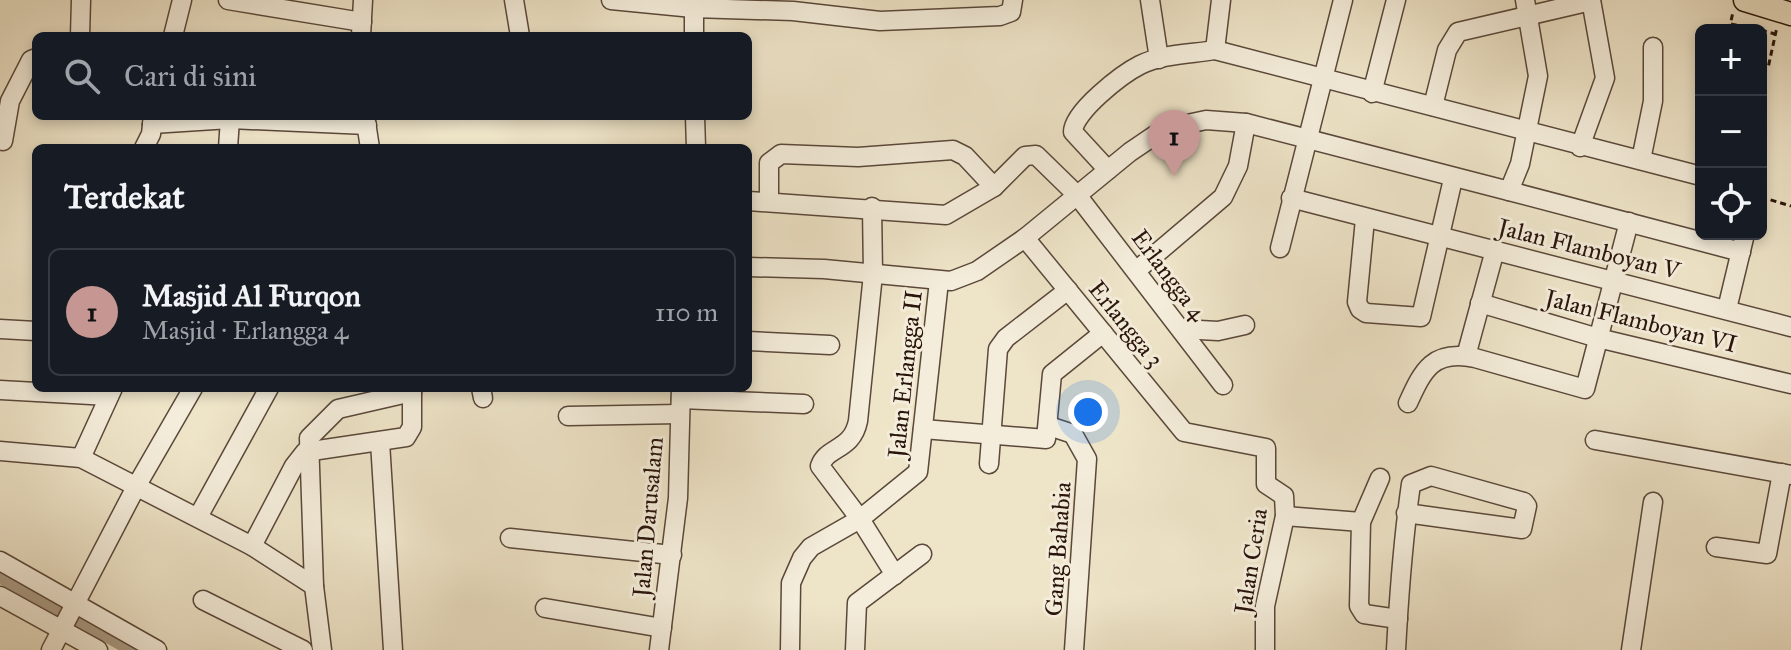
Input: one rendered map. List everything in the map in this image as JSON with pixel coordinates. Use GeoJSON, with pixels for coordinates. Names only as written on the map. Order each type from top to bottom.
{"type":"FeatureCollection","features":[{"type":"Feature","properties":{"kind":"main road"},"geometry":{"type":"LineString","coordinates":[[1745,0],[1786,12]]}},
{"type":"Feature","properties":{"kind":"street"},"geometry":{"type":"LineString","coordinates":[[80,32],[81,0]]}},
{"type":"Feature","properties":{"kind":"street"},"geometry":{"type":"LineString","coordinates":[[174,32],[182,0]]}},
{"type":"Feature","properties":{"kind":"street"},"geometry":{"type":"LineString","coordinates":[[228,0],[362,29],[363,0]]}},
{"type":"Feature","properties":{"kind":"street"},"geometry":{"type":"LineString","coordinates":[[514,0],[519,32]]}},
{"type":"Feature","properties":{"kind":"street"},"geometry":{"type":"LineString","coordinates":[[611,0],[793,11],[880,21],[1000,16],[1011,12],[1013,0]]}},
{"type":"Feature","properties":{"kind":"street"},"geometry":{"type":"LineString","coordinates":[[1150,0],[1159,59]]}},
{"type":"Feature","properties":{"kind":"street"},"geometry":{"type":"LineString","coordinates":[[1215,50],[1221,0]]}},
{"type":"Feature","properties":{"kind":"street"},"geometry":{"type":"LineString","coordinates":[[1280,248],[1343,0]]}},
{"type":"Feature","properties":{"kind":"street"},"geometry":{"type":"LineString","coordinates":[[1372,93],[1396,0]]}},
{"type":"Feature","properties":{"kind":"street"},"geometry":{"type":"LineString","coordinates":[[1433,106],[1447,50],[1458,32],[1526,9],[1591,1],[1605,78],[1580,147]]}},
{"type":"Feature","properties":{"kind":"street"},"geometry":{"type":"LineString","coordinates":[[694,4],[694,32]]}},
{"type":"Feature","properties":{"kind":"street"},"geometry":{"type":"LineString","coordinates":[[1509,191],[1527,133],[1538,76],[1526,9]]}},
{"type":"Feature","properties":{"kind":"street"},"geometry":{"type":"LineString","coordinates":[[1641,160],[1653,101],[1653,47]]}},
{"type":"Feature","properties":{"kind":"street"},"geometry":{"type":"LineString","coordinates":[[1108,170],[1078,141],[1073,132],[1076,118],[1139,66],[1159,59],[1215,50],[1580,147],[1695,169]]}},
{"type":"Feature","properties":{"kind":"street"},"geometry":{"type":"LineString","coordinates":[[3,141],[10,101],[32,60]]}},
{"type":"Feature","properties":{"kind":"street"},"geometry":{"type":"LineString","coordinates":[[145,144],[151,120]]}},
{"type":"Feature","properties":{"kind":"street"},"geometry":{"type":"LineString","coordinates":[[228,144],[230,120]]}},
{"type":"Feature","properties":{"kind":"street"},"geometry":{"type":"LineString","coordinates":[[366,120],[369,144]]}},
{"type":"Feature","properties":{"kind":"street"},"geometry":{"type":"LineString","coordinates":[[695,120],[696,144]]}},
{"type":"Feature","properties":{"kind":"street"},"geometry":{"type":"LineString","coordinates":[[752,267],[939,281],[965,276],[1025,238],[1145,140],[1173,126],[1206,120],[1246,123],[1453,179],[1629,222],[1743,243],[1727,309]]}},
{"type":"Feature","properties":{"kind":"street"},"geometry":{"type":"LineString","coordinates":[[1137,270],[1223,197],[1238,166],[1246,123]]}},
{"type":"Feature","properties":{"kind":"street"},"geometry":{"type":"LineString","coordinates":[[752,201],[872,207],[946,215],[994,187],[965,156],[953,150],[858,157],[781,154],[769,163],[769,201]]}},
{"type":"Feature","properties":{"kind":"street","name":"Erlangga 4"},"geometry":{"type":"LineString","coordinates":[[994,187],[1025,156],[1036,155],[1077,195],[1223,385]]}},
{"type":"Feature","properties":{"kind":"street"},"geometry":{"type":"LineString","coordinates":[[1365,219],[1357,302],[1366,313],[1421,317],[1453,179]]}},
{"type":"Feature","properties":{"kind":"street","name":"Jalan Flamboyan V"},"geometry":{"type":"LineString","coordinates":[[1291,198],[1791,327]]}},
{"type":"Feature","properties":{"kind":"street"},"geometry":{"type":"LineString","coordinates":[[872,207],[873,274],[855,435],[849,443],[820,462],[824,473],[860,519],[895,575]]}},
{"type":"Feature","properties":{"kind":"street"},"geometry":{"type":"LineString","coordinates":[[1408,403],[1423,370],[1439,359],[1466,356],[1585,389],[1629,222]]}},
{"type":"Feature","properties":{"kind":"street","name":"Erlangga 3"},"geometry":{"type":"LineString","coordinates":[[1025,238],[1184,432],[1192,436],[1260,444]]}},
{"type":"Feature","properties":{"kind":"street"},"geometry":{"type":"LineString","coordinates":[[1466,356],[1495,250]]}},
{"type":"Feature","properties":{"kind":"street","name":"Jalan Erlangga II"},"geometry":{"type":"LineString","coordinates":[[790,650],[791,583],[802,558],[822,540],[860,519],[914,479],[920,464],[939,281]]}},
{"type":"Feature","properties":{"kind":"street"},"geometry":{"type":"LineString","coordinates":[[989,464],[998,349],[1006,338],[1068,290]]}},
{"type":"Feature","properties":{"kind":"street","name":"Jalan Flamboyan VI"},"geometry":{"type":"LineString","coordinates":[[1480,303],[1598,338],[1791,384]]}},
{"type":"Feature","properties":{"kind":"street"},"geometry":{"type":"LineString","coordinates":[[1181,329],[1218,331],[1245,325]]}},
{"type":"Feature","properties":{"kind":"street"},"geometry":{"type":"LineString","coordinates":[[0,329],[32,331]]}},
{"type":"Feature","properties":{"kind":"street"},"geometry":{"type":"LineString","coordinates":[[923,429],[1042,440],[1049,426],[1048,385],[1052,374],[1103,333]]}},
{"type":"Feature","properties":{"kind":"street"},"geometry":{"type":"LineString","coordinates":[[752,341],[830,345]]}},
{"type":"Feature","properties":{"kind":"street"},"geometry":{"type":"LineString","coordinates":[[0,390],[32,391]]}},
{"type":"Feature","properties":{"kind":"street"},"geometry":{"type":"LineString","coordinates":[[81,458],[111,392]]}},
{"type":"Feature","properties":{"kind":"street"},"geometry":{"type":"LineString","coordinates":[[51,650],[137,485],[191,392]]}},
{"type":"Feature","properties":{"kind":"street"},"geometry":{"type":"LineString","coordinates":[[198,517],[267,392]]}},
{"type":"Feature","properties":{"kind":"street"},"geometry":{"type":"LineString","coordinates":[[322,650],[314,586],[309,451],[312,434],[335,410],[404,392]]}},
{"type":"Feature","properties":{"kind":"street"},"geometry":{"type":"LineString","coordinates":[[252,546],[294,466],[309,451],[380,442],[408,434],[412,427],[412,392]]}},
{"type":"Feature","properties":{"kind":"street"},"geometry":{"type":"LineString","coordinates":[[568,416],[741,395],[804,404]]}},
{"type":"Feature","properties":{"kind":"street","name":"Jalan Darusalam"},"geometry":{"type":"LineString","coordinates":[[659,650],[672,555],[680,460],[680,401]]}},
{"type":"Feature","properties":{"kind":"street","name":"Gang Bahabia"},"geometry":{"type":"LineString","coordinates":[[1049,426],[1073,434],[1087,459],[1074,650]]}},
{"type":"Feature","properties":{"kind":"street"},"geometry":{"type":"LineString","coordinates":[[1595,440],[1786,474],[1767,554],[1716,547]]}},
{"type":"Feature","properties":{"kind":"street"},"geometry":{"type":"LineString","coordinates":[[380,442],[393,650]]}},
{"type":"Feature","properties":{"kind":"street","name":"Jalan Ceria"},"geometry":{"type":"LineString","coordinates":[[1260,444],[1267,450],[1266,484],[1284,496],[1285,516],[1265,606],[1265,650]]}},
{"type":"Feature","properties":{"kind":"street"},"geometry":{"type":"LineString","coordinates":[[0,451],[81,458],[252,546],[314,586]]}},
{"type":"Feature","properties":{"kind":"street"},"geometry":{"type":"LineString","coordinates":[[1396,650],[1406,513],[1411,484],[1431,476],[1524,502],[1526,525],[1522,529],[1406,513]]}},
{"type":"Feature","properties":{"kind":"street"},"geometry":{"type":"LineString","coordinates":[[1380,478],[1361,522],[1359,609],[1364,614],[1398,619]]}},
{"type":"Feature","properties":{"kind":"street"},"geometry":{"type":"LineString","coordinates":[[1631,650],[1653,502]]}},
{"type":"Feature","properties":{"kind":"street"},"geometry":{"type":"LineString","coordinates":[[1285,516],[1361,522]]}},
{"type":"Feature","properties":{"kind":"street"},"geometry":{"type":"LineString","coordinates":[[510,538],[672,555]]}},
{"type":"Feature","properties":{"kind":"street"},"geometry":{"type":"LineString","coordinates":[[855,650],[857,603],[922,554]]}},
{"type":"Feature","properties":{"kind":"street"},"geometry":{"type":"LineString","coordinates":[[0,561],[69,617],[98,650]]}},
{"type":"Feature","properties":{"kind":"street"},"geometry":{"type":"LineString","coordinates":[[0,596],[69,617],[157,650]]}},
{"type":"Feature","properties":{"kind":"street"},"geometry":{"type":"LineString","coordinates":[[203,600],[303,650]]}},
{"type":"Feature","properties":{"kind":"street"},"geometry":{"type":"LineString","coordinates":[[545,608],[662,628]]}},
{"type":"Feature","properties":{"kind":"path"},"geometry":{"type":"LineString","coordinates":[[1767,68],[1775,34],[1786,12]]}},
{"type":"Feature","properties":{"kind":"path"},"geometry":{"type":"LineString","coordinates":[[1767,32],[1775,34]]}},
{"type":"Feature","properties":{"kind":"path"},"geometry":{"type":"LineString","coordinates":[[1767,199],[1791,206]]}},
{"type":"Feature","properties":{"kind":"waterway"},"geometry":{"type":"LineString","coordinates":[[0,575],[135,650]]}},
{"type":"Feature","properties":{"kind":"place","name":"Masjid Al Furqon"},"geometry":{"type":"Point","coordinates":[1174,176]}}]}
